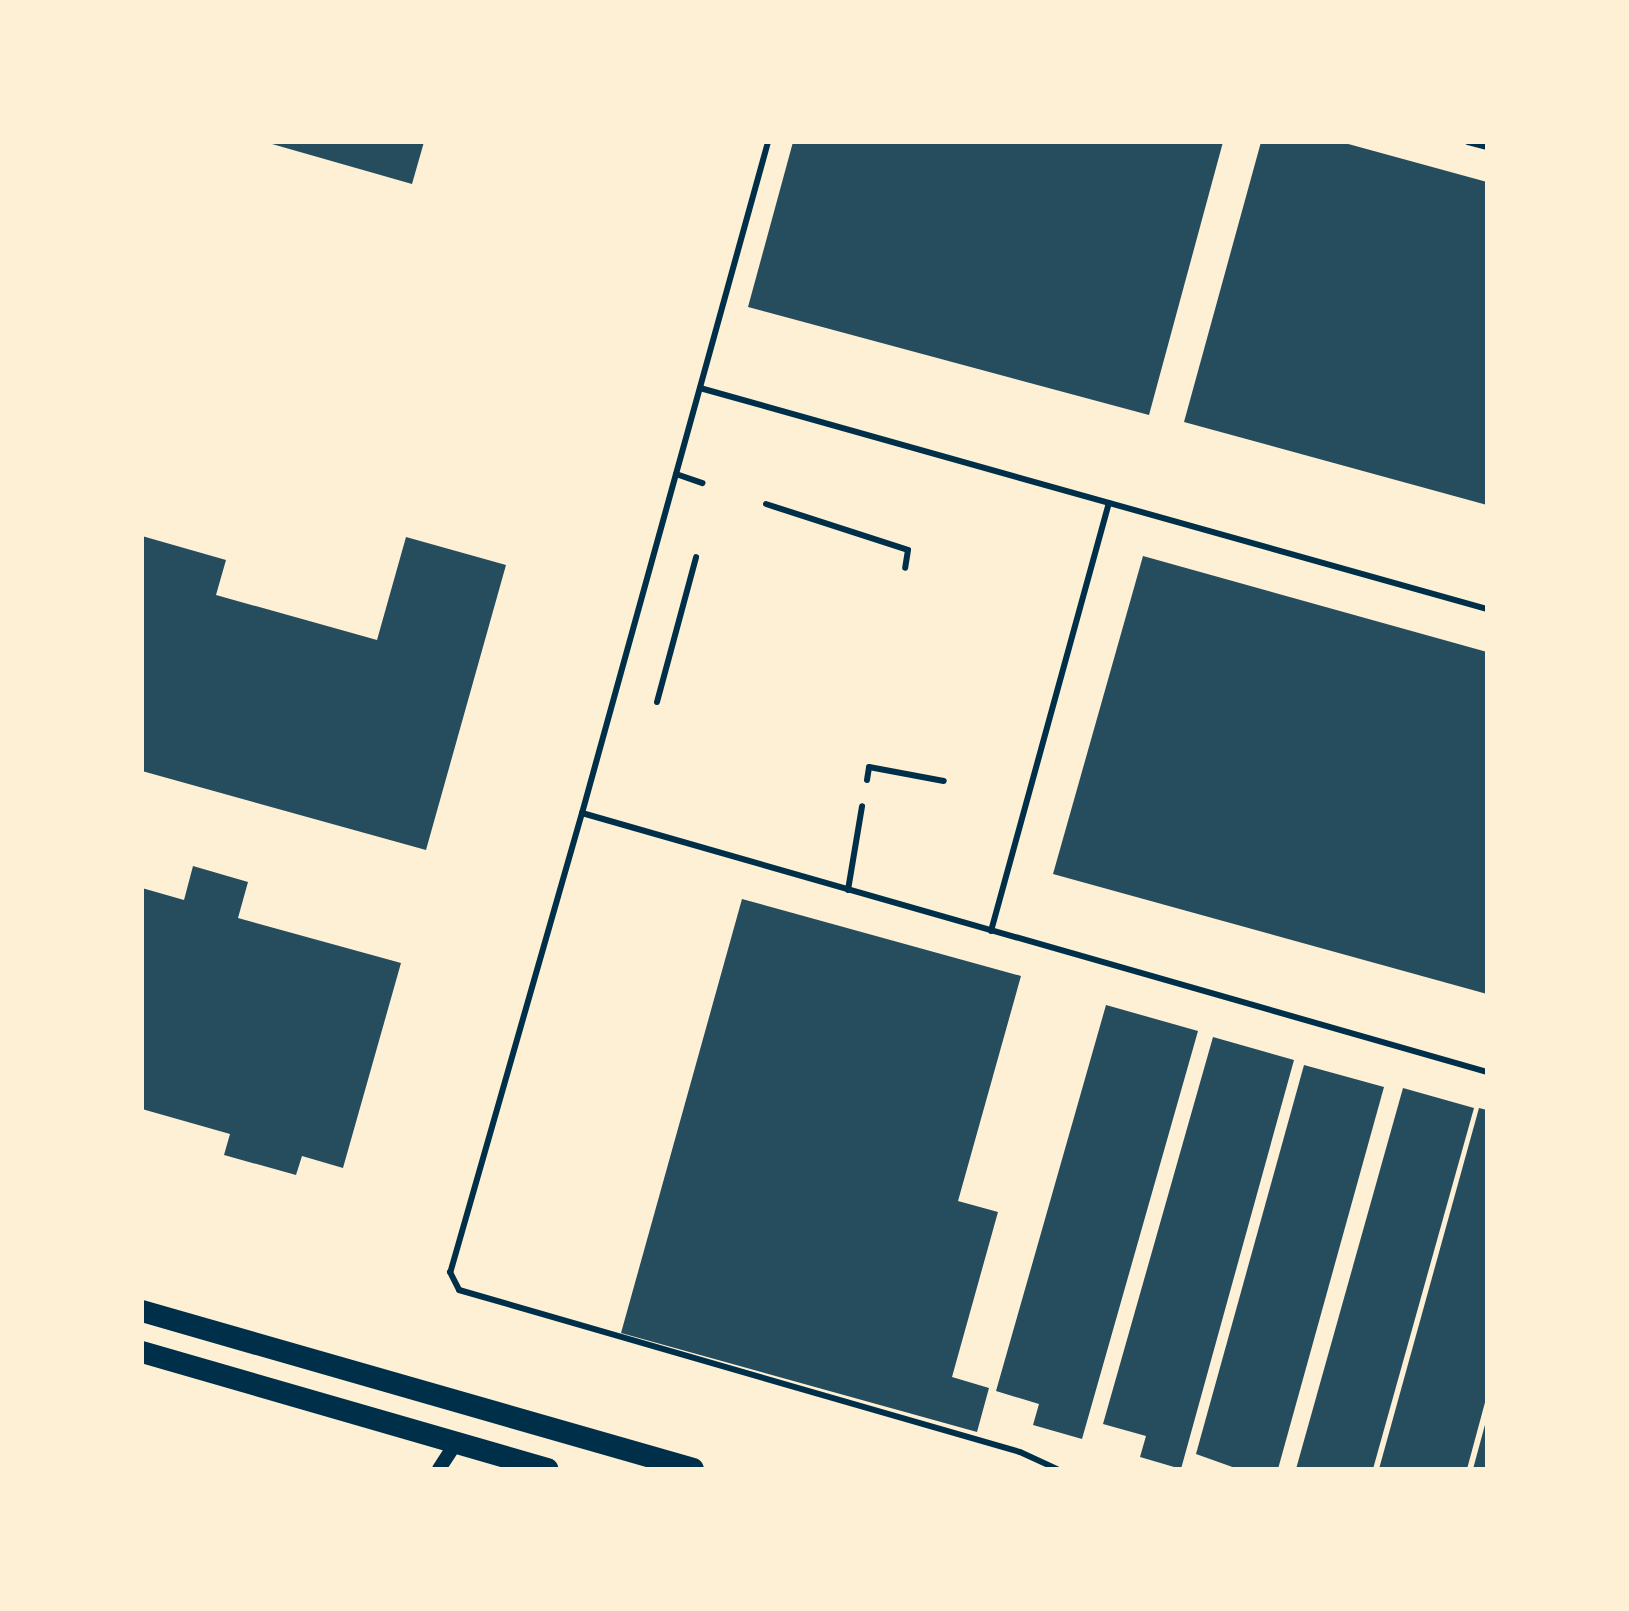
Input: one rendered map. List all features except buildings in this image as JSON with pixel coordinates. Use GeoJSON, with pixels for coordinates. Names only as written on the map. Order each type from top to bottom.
{"type":"FeatureCollection","features":[{"type":"Feature","properties":{"kind":"highway"},"geometry":{"type":"LineString","coordinates":[[142,1311],[693,1469]]}},
{"type":"Feature","properties":{"kind":"highway"},"geometry":{"type":"LineString","coordinates":[[142,1352],[458,1440],[547,1469]]}},
{"type":"Feature","properties":{"kind":"street"},"geometry":{"type":"LineString","coordinates":[[439,1469],[458,1440]]}},
{"type":"Feature","properties":{"kind":"lane"},"geometry":{"type":"LineString","coordinates":[[768,142],[582,813],[450,1272],[459,1290],[1020,1452],[1057,1469]]}},
{"type":"Feature","properties":{"kind":"lane"},"geometry":{"type":"LineString","coordinates":[[1468,142],[1487,147]]}},
{"type":"Feature","properties":{"kind":"lane"},"geometry":{"type":"LineString","coordinates":[[700,388],[1487,609]]}},
{"type":"Feature","properties":{"kind":"lane"},"geometry":{"type":"LineString","coordinates":[[676,474],[702,483]]}},
{"type":"Feature","properties":{"kind":"lane"},"geometry":{"type":"LineString","coordinates":[[991,931],[1109,503]]}},
{"type":"Feature","properties":{"kind":"lane"},"geometry":{"type":"LineString","coordinates":[[766,504],[908,550],[905,568]]}},
{"type":"Feature","properties":{"kind":"lane"},"geometry":{"type":"LineString","coordinates":[[657,702],[696,557]]}},
{"type":"Feature","properties":{"kind":"lane"},"geometry":{"type":"LineString","coordinates":[[867,780],[869,767],[944,781]]}},
{"type":"Feature","properties":{"kind":"lane"},"geometry":{"type":"LineString","coordinates":[[848,890],[862,806]]}},
{"type":"Feature","properties":{"kind":"lane"},"geometry":{"type":"LineString","coordinates":[[582,813],[1487,1072]]}}]}
